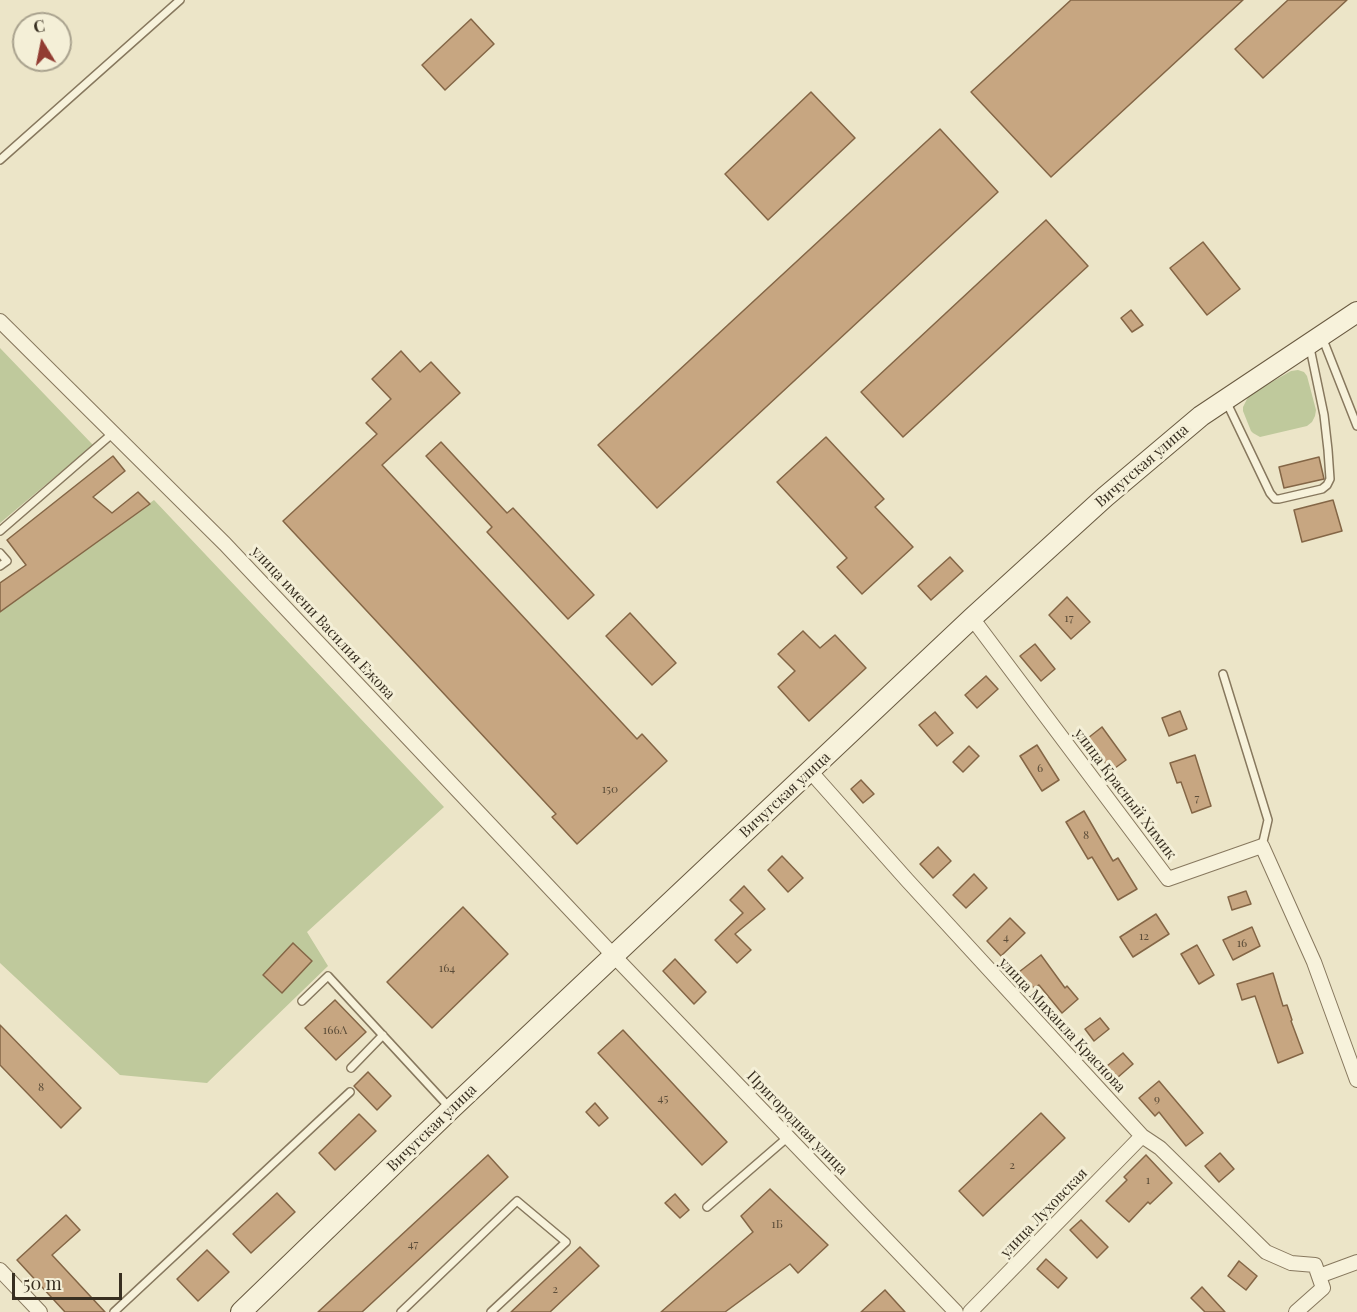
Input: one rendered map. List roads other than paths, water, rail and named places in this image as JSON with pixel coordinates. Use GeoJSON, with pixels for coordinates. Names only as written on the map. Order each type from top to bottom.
{"type":"FeatureCollection","features":[{"type":"Feature","properties":{"kind":"main road","name":"Вичугская улица"},"geometry":{"type":"LineString","coordinates":[[241,1312],[451,1109],[972,618],[1123,482],[1225,398],[1357,312]]}},
{"type":"Feature","properties":{"kind":"street","name":"улица имени Василия Ежова"},"geometry":{"type":"LineString","coordinates":[[0,321],[225,544],[614,956]]}},
{"type":"Feature","properties":{"kind":"street","name":"улица Красный Химик"},"geometry":{"type":"LineString","coordinates":[[972,618],[1168,879],[1262,846]]}},
{"type":"Feature","properties":{"kind":"street","name":"улица Михаила Краснова"},"geometry":{"type":"LineString","coordinates":[[810,771],[1142,1136],[1160,1148],[1266,1251],[1291,1263],[1317,1271]]}},
{"type":"Feature","properties":{"kind":"street"},"geometry":{"type":"LineString","coordinates":[[1262,846],[1314,962],[1357,1080]]}},
{"type":"Feature","properties":{"kind":"street","name":"Пригородная улица"},"geometry":{"type":"LineString","coordinates":[[614,956],[956,1312]]}},
{"type":"Feature","properties":{"kind":"street","name":"улица Луховская"},"geometry":{"type":"LineString","coordinates":[[970,1312],[1142,1136]]}},
{"type":"Feature","properties":{"kind":"street"},"geometry":{"type":"LineString","coordinates":[[1296,1312],[1323,1288],[1317,1271],[1357,1262]]}},
{"type":"Feature","properties":{"kind":"street"},"geometry":{"type":"LineString","coordinates":[[0,1270],[40,1312]]}},
{"type":"Feature","properties":{"kind":"lane"},"geometry":{"type":"LineString","coordinates":[[0,160],[180,0]]}},
{"type":"Feature","properties":{"kind":"lane"},"geometry":{"type":"LineString","coordinates":[[1225,398],[1270,494],[1275,499],[1322,489],[1330,479],[1315,339]]}},
{"type":"Feature","properties":{"kind":"lane"},"geometry":{"type":"LineString","coordinates":[[1315,339],[1357,426]]}},
{"type":"Feature","properties":{"kind":"lane"},"geometry":{"type":"LineString","coordinates":[[0,531],[112,433]]}},
{"type":"Feature","properties":{"kind":"lane"},"geometry":{"type":"LineString","coordinates":[[0,553],[8,561],[0,566]]}},
{"type":"Feature","properties":{"kind":"lane"},"geometry":{"type":"LineString","coordinates":[[1223,674],[1268,820],[1262,846]]}},
{"type":"Feature","properties":{"kind":"lane"},"geometry":{"type":"LineString","coordinates":[[302,1001],[328,976],[451,1109]]}},
{"type":"Feature","properties":{"kind":"lane"},"geometry":{"type":"LineString","coordinates":[[351,1068],[383,1035]]}},
{"type":"Feature","properties":{"kind":"lane"},"geometry":{"type":"LineString","coordinates":[[114,1312],[350,1092]]}},
{"type":"Feature","properties":{"kind":"lane"},"geometry":{"type":"LineString","coordinates":[[707,1207],[788,1137]]}},
{"type":"Feature","properties":{"kind":"lane"},"geometry":{"type":"LineString","coordinates":[[401,1312],[517,1201],[566,1242],[491,1312]]}}]}
